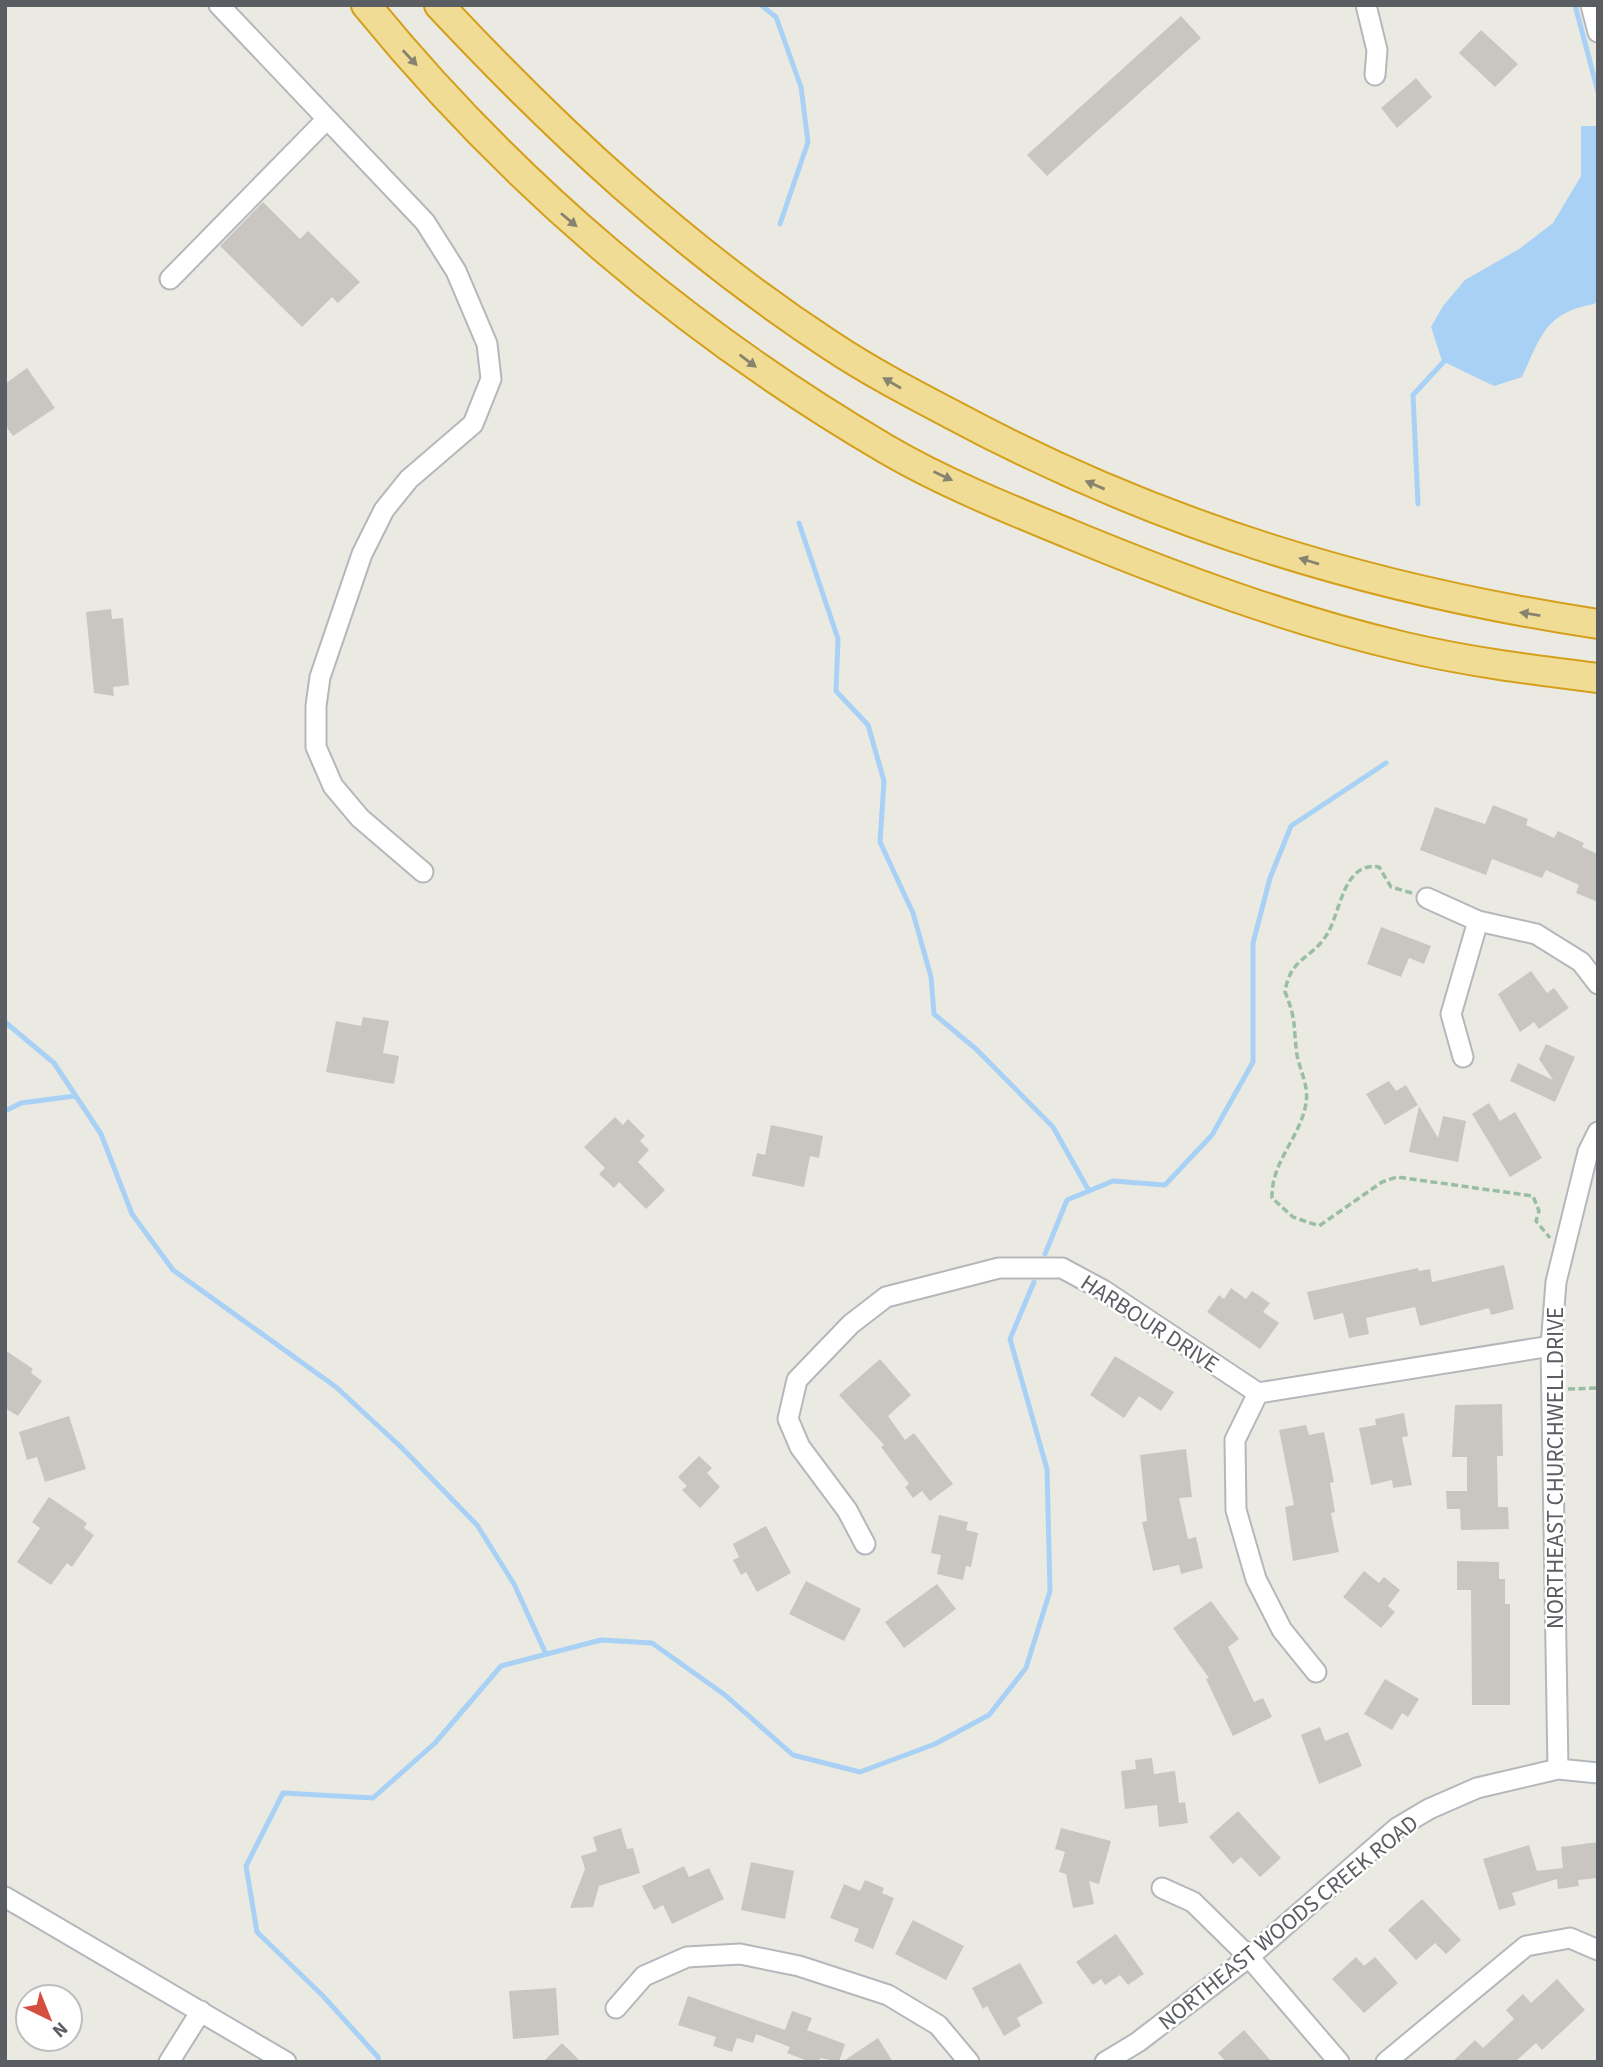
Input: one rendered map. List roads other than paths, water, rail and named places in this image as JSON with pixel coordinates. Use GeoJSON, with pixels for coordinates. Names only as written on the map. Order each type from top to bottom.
{"type":"FeatureCollection","features":[{"type":"Feature","properties":{"kind":"highway"},"geometry":{"type":"LineString","coordinates":[[366,5],[402,49],[503,158],[565,218],[756,367],[888,450],[1030,517],[1202,587],[1339,630],[1406,647],[1490,664],[1598,678]]}},
{"type":"Feature","properties":{"kind":"highway"},"geometry":{"type":"LineString","coordinates":[[439,5],[529,101],[675,229],[769,303],[831,346],[895,384],[1031,457],[1165,514],[1404,588],[1598,624]]}},
{"type":"Feature","properties":{"kind":"street"},"geometry":{"type":"LineString","coordinates":[[219,5],[425,222],[456,271],[487,344],[491,379],[473,424],[409,480],[384,510],[362,554],[320,677],[316,706],[316,747],[332,786],[360,818],[423,872]]}},
{"type":"Feature","properties":{"kind":"street"},"geometry":{"type":"LineString","coordinates":[[1366,5],[1377,50],[1375,75]]}},
{"type":"Feature","properties":{"kind":"street"},"geometry":{"type":"LineString","coordinates":[[1591,5],[1598,32]]}},
{"type":"Feature","properties":{"kind":"street"},"geometry":{"type":"LineString","coordinates":[[170,279],[327,119]]}},
{"type":"Feature","properties":{"kind":"street"},"geometry":{"type":"LineString","coordinates":[[1427,898],[1478,922],[1536,934],[1581,962],[1598,984]]}},
{"type":"Feature","properties":{"kind":"street"},"geometry":{"type":"LineString","coordinates":[[1463,1057],[1451,1014],[1478,922]]}},
{"type":"Feature","properties":{"kind":"street","name":"NORTHEAST CHURCHWELL DRIVE"},"geometry":{"type":"LineString","coordinates":[[1558,1769],[1551,1346],[1556,1282],[1588,1152],[1598,1132]]}},
{"type":"Feature","properties":{"kind":"street","name":"HARBOUR DRIVE"},"geometry":{"type":"LineString","coordinates":[[865,1544],[847,1510],[800,1447],[788,1419],[797,1380],[850,1324],[886,1297],[999,1268],[1062,1268],[1103,1290],[1258,1393]]}},
{"type":"Feature","properties":{"kind":"street"},"geometry":{"type":"LineString","coordinates":[[1317,1672],[1282,1630],[1261,1589],[1236,1510],[1235,1440],[1258,1393],[1551,1346]]}},
{"type":"Feature","properties":{"kind":"street","name":"NORTHEAST WOODS CREEK ROAD"},"geometry":{"type":"LineString","coordinates":[[1105,2062],[1138,2042],[1249,1957],[1408,1822],[1477,1788],[1558,1769],[1598,1773]]}},
{"type":"Feature","properties":{"kind":"street"},"geometry":{"type":"LineString","coordinates":[[1162,1888],[1192,1902],[1249,1957],[1339,2062]]}},
{"type":"Feature","properties":{"kind":"street"},"geometry":{"type":"LineString","coordinates":[[5,1897],[286,2062]]}},
{"type":"Feature","properties":{"kind":"street"},"geometry":{"type":"LineString","coordinates":[[1386,2062],[1527,1946],[1570,1938],[1598,1950]]}},
{"type":"Feature","properties":{"kind":"street"},"geometry":{"type":"LineString","coordinates":[[616,2008],[644,1976],[687,1957],[740,1954],[799,1966],[888,1995],[938,2025],[969,2062]]}},
{"type":"Feature","properties":{"kind":"street"},"geometry":{"type":"LineString","coordinates":[[169,2062],[201,2011]]}},
{"type":"Feature","properties":{"kind":"water"},"geometry":{"type":"Polygon","coordinates":[[[1581,126],[1598,126],[1598,300],[1594,304],[1565,313],[1555,320],[1540,338],[1522,377],[1494,386],[1442,361],[1431,327],[1443,306],[1465,280],[1519,249],[1553,223],[1581,176],[1581,126]]]}},
{"type":"Feature","properties":{"kind":"waterway"},"geometry":{"type":"LineString","coordinates":[[761,5],[776,17],[801,87],[808,142],[780,224]]}},
{"type":"Feature","properties":{"kind":"waterway"},"geometry":{"type":"LineString","coordinates":[[1575,5],[1598,92]]}},
{"type":"Feature","properties":{"kind":"waterway"},"geometry":{"type":"LineString","coordinates":[[1418,504],[1413,395],[1448,357]]}},
{"type":"Feature","properties":{"kind":"waterway"},"geometry":{"type":"LineString","coordinates":[[799,523],[838,639],[836,691],[868,725],[884,781],[880,842],[913,913],[931,977],[934,1014],[976,1049],[1053,1127],[1089,1191]]}},
{"type":"Feature","properties":{"kind":"waterway"},"geometry":{"type":"LineString","coordinates":[[1045,1254],[1067,1200],[1113,1181],[1165,1185],[1212,1135],[1253,1062],[1253,943],[1270,878],[1291,826],[1386,763]]}},
{"type":"Feature","properties":{"kind":"waterway"},"geometry":{"type":"LineString","coordinates":[[5,1022],[54,1063],[101,1134],[132,1214],[173,1270],[336,1387],[402,1448],[477,1525],[514,1584],[546,1654]]}},
{"type":"Feature","properties":{"kind":"waterway"},"geometry":{"type":"LineString","coordinates":[[5,1111],[21,1103],[75,1096]]}},
{"type":"Feature","properties":{"kind":"waterway"},"geometry":{"type":"LineString","coordinates":[[379,2062],[378,2057],[323,1996],[257,1932],[246,1866],[283,1793],[373,1798],[435,1743],[501,1666],[601,1640],[652,1643],[725,1695],[793,1755],[860,1772],[935,1744],[989,1715],[1026,1668],[1050,1591],[1047,1469],[1010,1339],[1034,1282]]}}]}
